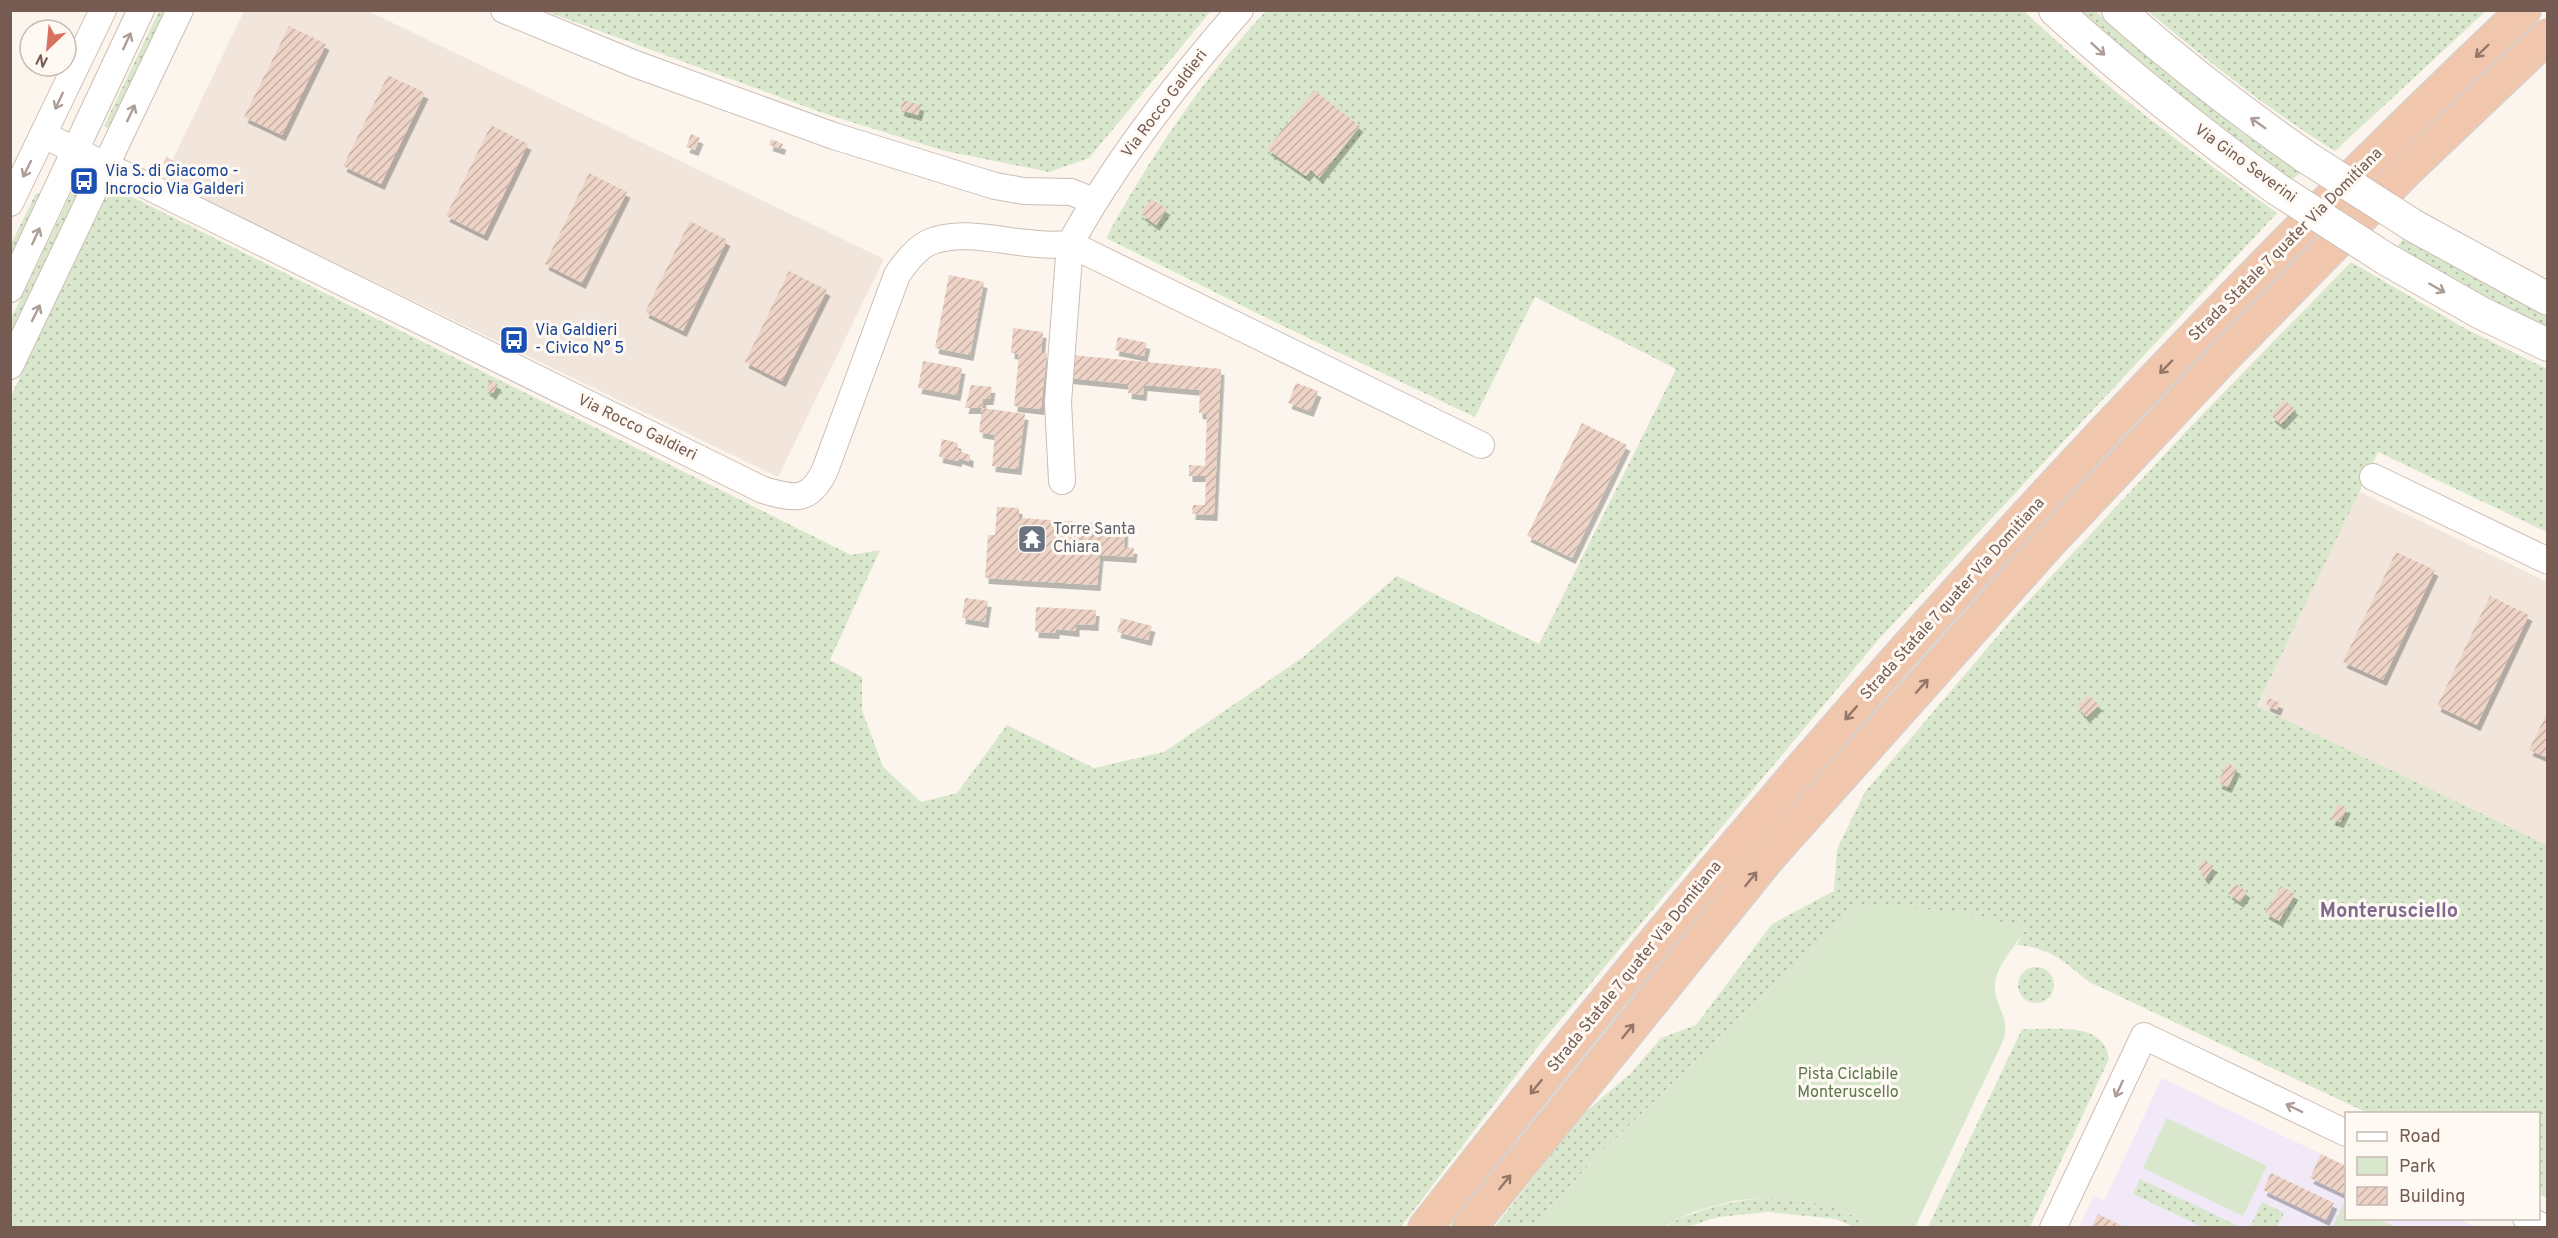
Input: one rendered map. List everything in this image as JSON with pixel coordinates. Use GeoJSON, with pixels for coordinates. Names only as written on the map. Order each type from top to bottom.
{"type":"FeatureCollection","features":[{"type":"Feature","properties":{"kind":"highway","name":"Strada Statale 7 quater Via Domitiana"},"geometry":{"type":"LineString","coordinates":[[1425,1227],[1605,1002],[1742,838],[2092,444],[2284,244],[2524,10]]}},
{"type":"Feature","properties":{"kind":"highway","name":"Strada Statale 7 quater Via Domitiana"},"geometry":{"type":"LineString","coordinates":[[1469,1227],[1768,858],[2047,545],[2227,354],[2407,170],[2547,36]]}},
{"type":"Feature","properties":{"kind":"street"},"geometry":{"type":"LineString","coordinates":[[10,203],[103,10]]}},
{"type":"Feature","properties":{"kind":"street"},"geometry":{"type":"LineString","coordinates":[[10,289],[141,10]]}},
{"type":"Feature","properties":{"kind":"street"},"geometry":{"type":"LineString","coordinates":[[10,366],[180,10]]}},
{"type":"Feature","properties":{"kind":"street"},"geometry":{"type":"LineString","coordinates":[[504,10],[635,64],[834,136],[995,186],[1024,191],[1071,192],[1094,201]]}},
{"type":"Feature","properties":{"kind":"street","name":"Via Rocco Galdieri"},"geometry":{"type":"LineString","coordinates":[[44,135],[763,490],[787,497],[810,493],[819,483],[897,275],[905,263],[928,243],[955,237],[1041,245],[1070,244],[1094,201],[1158,111],[1209,45],[1240,10]]}},
{"type":"Feature","properties":{"kind":"street","name":"Via Gino Severini"},"geometry":{"type":"LineString","coordinates":[[2055,10],[2122,71],[2200,133],[2277,189],[2386,259],[2481,313],[2547,345]]}},
{"type":"Feature","properties":{"kind":"street"},"geometry":{"type":"LineString","coordinates":[[2118,10],[2200,80],[2306,157],[2414,226],[2547,299]]}},
{"type":"Feature","properties":{"kind":"street"},"geometry":{"type":"LineString","coordinates":[[1062,481],[1058,402],[1070,244],[1481,445]]}},
{"type":"Feature","properties":{"kind":"street"},"geometry":{"type":"LineString","coordinates":[[2373,477],[2547,561]]}},
{"type":"Feature","properties":{"kind":"street"},"geometry":{"type":"LineString","coordinates":[[2054,1227],[2144,1036],[2345,1133]]}},
{"type":"Feature","properties":{"kind":"street"},"geometry":{"type":"LineString","coordinates":[[2530,1220],[2544,1227]]}},
{"type":"Feature","properties":{"kind":"shaded area"},"geometry":{"type":"Polygon","coordinates":[[[244,11],[368,11],[884,259],[778,477],[163,180],[244,11]]]}},
{"type":"Feature","properties":{"kind":"shaded area"},"geometry":{"type":"Polygon","coordinates":[[[2358,491],[2547,582],[2547,845],[2257,707],[2358,491]]]}},
{"type":"Feature","properties":{"kind":"shaded area"},"geometry":{"type":"Polygon","coordinates":[[[2162,1078],[2345,1166],[2345,1220],[2460,1220],[2477,1227],[2079,1228],[2094,1196],[2104,1201],[2162,1078]]]}},
{"type":"Feature","properties":{"kind":"green space"},"geometry":{"type":"Polygon","coordinates":[[[159,11],[166,11],[109,129],[104,126],[159,11]]]}},
{"type":"Feature","properties":{"kind":"green space"},"geometry":{"type":"Polygon","coordinates":[[[545,11],[1211,11],[1089,158],[1049,172],[945,151],[826,114],[545,11]]]}},
{"type":"Feature","properties":{"kind":"green space"},"geometry":{"type":"Polygon","coordinates":[[[1266,11],[2024,11],[2147,117],[2277,213],[1879,639],[1536,1049],[1401,1227],[11,1227],[10,398],[105,199],[116,192],[128,195],[851,555],[880,550],[830,660],[862,677],[862,710],[883,767],[921,802],[957,793],[1007,725],[1094,768],[1164,752],[1302,658],[1397,576],[1539,644],[1676,369],[1535,297],[1475,417],[1285,327],[1106,238],[1159,148],[1179,119],[1221,63],[1266,11]]]}},
{"type":"Feature","properties":{"kind":"green space"},"geometry":{"type":"Polygon","coordinates":[[[2074,11],[2095,11],[2241,132],[2301,172],[2291,181],[2240,147],[2074,11]]]}},
{"type":"Feature","properties":{"kind":"green space"},"geometry":{"type":"Polygon","coordinates":[[[2148,11],[2486,11],[2335,151],[2286,119],[2239,84],[2148,11]]]}},
{"type":"Feature","properties":{"kind":"green space"},"geometry":{"type":"Polygon","coordinates":[[[79,177],[85,180],[11,337],[10,321],[79,177]]]}},
{"type":"Feature","properties":{"kind":"green space"},"geometry":{"type":"Polygon","coordinates":[[[39,193],[11,257],[11,244],[35,195],[39,193]]]}},
{"type":"Feature","properties":{"kind":"green space"},"geometry":{"type":"Polygon","coordinates":[[[2404,238],[2547,313],[2547,327],[2495,303],[2395,249],[2404,238]]]}},
{"type":"Feature","properties":{"kind":"green space"},"geometry":{"type":"Polygon","coordinates":[[[2351,262],[2466,329],[2547,369],[2547,532],[2378,452],[2257,706],[2547,845],[2547,1198],[2540,1194],[2540,1112],[2366,1112],[2089,982],[2048,952],[2017,945],[2026,928],[1860,904],[1595,1158],[1534,1227],[1494,1228],[1583,1114],[1631,1073],[1661,1038],[1696,1025],[1772,924],[1834,891],[1837,849],[1865,792],[2017,613],[2195,422],[2351,262]]]}},
{"type":"Feature","properties":{"kind":"green space","name":"Pista Ciclabile Monteruscello"},"geometry":{"type":"Polygon","coordinates":[[[1860,904],[1962,912],[2026,928],[2001,965],[1995,982],[1996,997],[2005,1024],[2004,1039],[1915,1227],[1878,1227],[1829,1205],[1771,1197],[1732,1201],[1693,1212],[1663,1227],[1534,1227],[1595,1158],[1860,904]]]}},
{"type":"Feature","properties":{"kind":"green space"},"geometry":{"type":"Polygon","coordinates":[[[2036,967],[2049,972],[2054,985],[2049,998],[2036,1003],[2023,998],[2018,985],[2023,972],[2036,967]]]}},
{"type":"Feature","properties":{"kind":"green space"},"geometry":{"type":"Polygon","coordinates":[[[2022,1029],[2087,1032],[2105,1046],[2109,1059],[2030,1227],[1928,1227],[2022,1029]]]}},
{"type":"Feature","properties":{"kind":"green space"},"geometry":{"type":"Polygon","coordinates":[[[2167,1118],[2267,1166],[2243,1216],[2143,1168],[2167,1118]]]}},
{"type":"Feature","properties":{"kind":"green space"},"geometry":{"type":"Polygon","coordinates":[[[2140,1179],[2238,1226],[2203,1227],[2133,1194],[2140,1179]]]}},
{"type":"Feature","properties":{"kind":"green space"},"geometry":{"type":"Polygon","coordinates":[[[1771,1197],[1829,1205],[1878,1227],[1854,1227],[1836,1219],[1768,1212],[1718,1217],[1687,1227],[1663,1228],[1689,1215],[1715,1206],[1771,1197]]]}},
{"type":"Feature","properties":{"kind":"green space"},"geometry":{"type":"Polygon","coordinates":[[[2262,1202],[2284,1213],[2277,1227],[2250,1227],[2262,1202]]]}},
{"type":"Feature","properties":{"kind":"green space"},"geometry":{"type":"Polygon","coordinates":[[[2344,1203],[2345,1220],[2379,1220],[2396,1227],[2332,1227],[2344,1203]]]}},
{"type":"Feature","properties":{"kind":"building"},"geometry":{"type":"Polygon","coordinates":[[[289,26],[326,44],[282,135],[244,117],[289,26]]]}},
{"type":"Feature","properties":{"kind":"building"},"geometry":{"type":"Polygon","coordinates":[[[388,75],[425,93],[381,184],[343,166],[388,75]]]}},
{"type":"Feature","properties":{"kind":"building"},"geometry":{"type":"Polygon","coordinates":[[[1314,90],[1360,126],[1319,178],[1311,170],[1306,176],[1267,149],[1314,90]]]}},
{"type":"Feature","properties":{"kind":"building"},"geometry":{"type":"Polygon","coordinates":[[[903,100],[921,105],[918,115],[900,110],[903,100]]]}},
{"type":"Feature","properties":{"kind":"building"},"geometry":{"type":"Polygon","coordinates":[[[491,125],[528,144],[484,235],[446,216],[491,125]]]}},
{"type":"Feature","properties":{"kind":"building"},"geometry":{"type":"Polygon","coordinates":[[[691,134],[700,138],[695,150],[686,147],[691,134]]]}},
{"type":"Feature","properties":{"kind":"building"},"geometry":{"type":"Polygon","coordinates":[[[771,139],[783,144],[781,149],[769,145],[771,139]]]}},
{"type":"Feature","properties":{"kind":"building"},"geometry":{"type":"Polygon","coordinates":[[[167,157],[178,164],[174,170],[163,163],[167,157]]]}},
{"type":"Feature","properties":{"kind":"building"},"geometry":{"type":"Polygon","coordinates":[[[589,173],[627,192],[582,283],[545,264],[589,173]]]}},
{"type":"Feature","properties":{"kind":"building"},"geometry":{"type":"Polygon","coordinates":[[[1151,199],[1167,209],[1156,225],[1141,214],[1151,199]]]}},
{"type":"Feature","properties":{"kind":"building"},"geometry":{"type":"Polygon","coordinates":[[[690,221],[727,240],[683,331],[645,312],[690,221]]]}},
{"type":"Feature","properties":{"kind":"building"},"geometry":{"type":"Polygon","coordinates":[[[789,271],[827,290],[782,381],[745,362],[789,271]]]}},
{"type":"Feature","properties":{"kind":"building"},"geometry":{"type":"Polygon","coordinates":[[[949,275],[984,282],[970,355],[935,348],[949,275]]]}},
{"type":"Feature","properties":{"kind":"building"},"geometry":{"type":"Polygon","coordinates":[[[1013,328],[1043,332],[1041,353],[1047,353],[1041,409],[1014,406],[1019,354],[1011,353],[1013,328]]]}},
{"type":"Feature","properties":{"kind":"building"},"geometry":{"type":"Polygon","coordinates":[[[1118,337],[1147,343],[1144,356],[1115,350],[1118,337]]]}},
{"type":"Feature","properties":{"kind":"building"},"geometry":{"type":"Polygon","coordinates":[[[1071,355],[1221,369],[1214,515],[1192,514],[1193,505],[1205,505],[1206,476],[1189,476],[1189,465],[1205,466],[1207,414],[1199,413],[1200,390],[1144,385],[1143,395],[1128,393],[1129,384],[1069,378],[1071,355]]]}},
{"type":"Feature","properties":{"kind":"building"},"geometry":{"type":"Polygon","coordinates":[[[923,361],[962,368],[957,395],[918,388],[923,361]]]}},
{"type":"Feature","properties":{"kind":"building"},"geometry":{"type":"Polygon","coordinates":[[[491,380],[498,384],[493,393],[486,390],[491,380]]]}},
{"type":"Feature","properties":{"kind":"building"},"geometry":{"type":"Polygon","coordinates":[[[1296,383],[1318,391],[1310,411],[1288,403],[1296,383]]]}},
{"type":"Feature","properties":{"kind":"building"},"geometry":{"type":"Polygon","coordinates":[[[971,385],[992,387],[990,399],[983,399],[982,408],[965,408],[971,385]]]}},
{"type":"Feature","properties":{"kind":"building"},"geometry":{"type":"Polygon","coordinates":[[[2284,400],[2295,409],[2281,424],[2271,416],[2284,400]]]}},
{"type":"Feature","properties":{"kind":"building"},"geometry":{"type":"Polygon","coordinates":[[[982,408],[1025,414],[1018,469],[992,466],[995,435],[979,432],[982,408]]]}},
{"type":"Feature","properties":{"kind":"building"},"geometry":{"type":"Polygon","coordinates":[[[1582,423],[1627,445],[1572,558],[1527,536],[1582,423]]]}},
{"type":"Feature","properties":{"kind":"building"},"geometry":{"type":"Polygon","coordinates":[[[942,439],[958,443],[957,450],[970,455],[970,462],[959,458],[958,461],[939,457],[942,439]]]}},
{"type":"Feature","properties":{"kind":"building"},"geometry":{"type":"Polygon","coordinates":[[[997,507],[1019,508],[1019,518],[1125,525],[1124,547],[1134,548],[1133,557],[1100,555],[1097,585],[985,578],[988,535],[995,535],[997,507]]]}},
{"type":"Feature","properties":{"kind":"building"},"geometry":{"type":"Polygon","coordinates":[[[2396,552],[2435,570],[2383,680],[2343,662],[2396,552]]]}},
{"type":"Feature","properties":{"kind":"building"},"geometry":{"type":"Polygon","coordinates":[[[2490,596],[2529,615],[2477,725],[2437,706],[2490,596]]]}},
{"type":"Feature","properties":{"kind":"building"},"geometry":{"type":"Polygon","coordinates":[[[965,598],[988,601],[985,622],[962,618],[965,598]]]}},
{"type":"Feature","properties":{"kind":"building"},"geometry":{"type":"Polygon","coordinates":[[[1036,607],[1096,610],[1095,625],[1076,624],[1076,631],[1056,629],[1056,633],[1035,632],[1036,607]]]}},
{"type":"Feature","properties":{"kind":"building"},"geometry":{"type":"Polygon","coordinates":[[[1121,618],[1152,626],[1148,640],[1117,632],[1121,618]]]}},
{"type":"Feature","properties":{"kind":"building"},"geometry":{"type":"Polygon","coordinates":[[[2089,695],[2099,705],[2086,717],[2077,706],[2089,695]]]}},
{"type":"Feature","properties":{"kind":"building"},"geometry":{"type":"Polygon","coordinates":[[[2269,698],[2280,703],[2277,710],[2266,705],[2269,698]]]}},
{"type":"Feature","properties":{"kind":"building"},"geometry":{"type":"Polygon","coordinates":[[[2548,711],[2548,758],[2529,750],[2548,711]]]}},
{"type":"Feature","properties":{"kind":"building"},"geometry":{"type":"Polygon","coordinates":[[[2227,763],[2237,768],[2228,787],[2218,783],[2227,763]]]}},
{"type":"Feature","properties":{"kind":"building"},"geometry":{"type":"Polygon","coordinates":[[[2338,804],[2347,808],[2340,822],[2331,819],[2338,804]]]}},
{"type":"Feature","properties":{"kind":"building"},"geometry":{"type":"Polygon","coordinates":[[[2204,860],[2214,866],[2205,879],[2198,868],[2204,860]]]}},
{"type":"Feature","properties":{"kind":"building"},"geometry":{"type":"Polygon","coordinates":[[[2236,884],[2247,892],[2240,902],[2228,893],[2236,884]]]}},
{"type":"Feature","properties":{"kind":"building"},"geometry":{"type":"Polygon","coordinates":[[[2281,886],[2295,894],[2279,921],[2265,913],[2281,886]]]}},
{"type":"Feature","properties":{"kind":"building"},"geometry":{"type":"Polygon","coordinates":[[[2321,1154],[2345,1166],[2345,1195],[2310,1178],[2321,1154]]]}},
{"type":"Feature","properties":{"kind":"building"},"geometry":{"type":"Polygon","coordinates":[[[2271,1173],[2334,1203],[2326,1220],[2263,1190],[2271,1173]]]}},
{"type":"Feature","properties":{"kind":"building"},"geometry":{"type":"Polygon","coordinates":[[[2098,1214],[2126,1228],[2091,1228],[2098,1214]]]}},
{"type":"Feature","properties":{"kind":"place","name":"Via S. di Giacomo - Incrocio Via Galderi"},"geometry":{"type":"Point","coordinates":[84,181]}},
{"type":"Feature","properties":{"kind":"place","name":"Via Galdieri - Civico N° 5"},"geometry":{"type":"Point","coordinates":[514,340]}},
{"type":"Feature","properties":{"kind":"place","name":"Torre Santa Chiara"},"geometry":{"type":"Point","coordinates":[1032,539]}},
{"type":"Feature","properties":{"kind":"district","name":"Monterusciello"},"geometry":{"type":"Point","coordinates":[2389,912]}}]}
